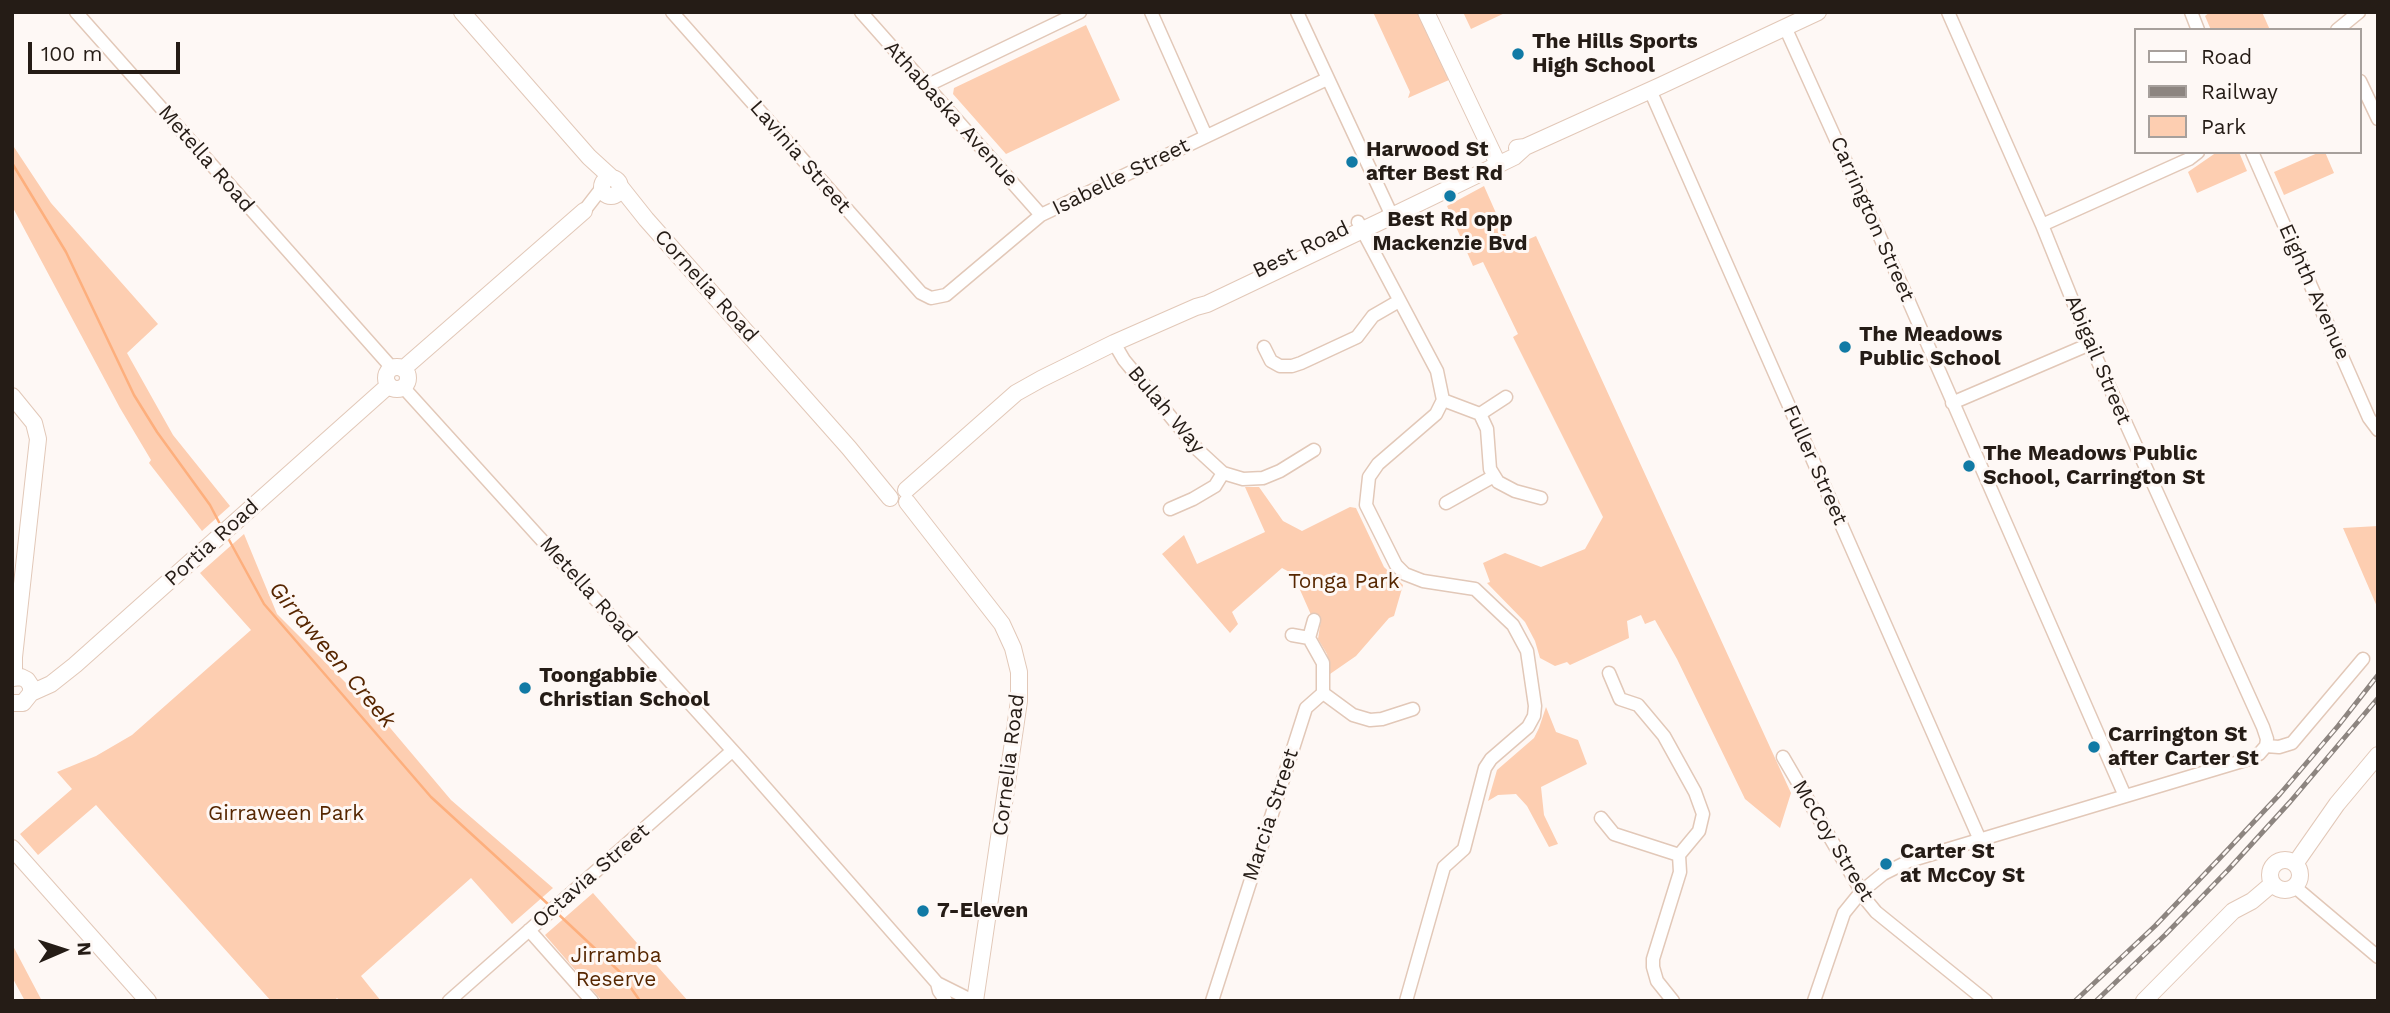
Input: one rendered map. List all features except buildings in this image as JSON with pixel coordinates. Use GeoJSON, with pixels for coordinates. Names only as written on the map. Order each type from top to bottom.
{"type":"FeatureCollection","features":[{"type":"Feature","properties":{"kind":"main road","name":"Cornelia Road"},"geometry":{"type":"LineString","coordinates":[[462,12],[589,157],[609,188],[646,219],[849,448],[899,497],[1002,624],[1013,648],[1018,671],[1019,701],[974,1001]]}},
{"type":"Feature","properties":{"kind":"main road"},"geometry":{"type":"LineString","coordinates":[[1426,12],[1496,160]]}},
{"type":"Feature","properties":{"kind":"main road","name":"Best Road"},"geometry":{"type":"LineString","coordinates":[[899,497],[1016,393],[1114,343],[1196,307],[1204,298],[1360,227],[1496,160],[1509,149],[1525,147],[1818,12]]}},
{"type":"Feature","properties":{"kind":"main road"},"geometry":{"type":"LineString","coordinates":[[396,386],[408,378],[397,368],[584,211]]}},
{"type":"Feature","properties":{"kind":"main road","name":"Portia Road"},"geometry":{"type":"LineString","coordinates":[[13,708],[69,670],[396,386]]}},
{"type":"Feature","properties":{"kind":"main road"},"geometry":{"type":"LineString","coordinates":[[12,396],[34,424],[37,439],[13,678],[27,680],[32,693]]}},
{"type":"Feature","properties":{"kind":"main road"},"geometry":{"type":"LineString","coordinates":[[2294,864],[2337,804],[2378,755]]}},
{"type":"Feature","properties":{"kind":"main road"},"geometry":{"type":"LineString","coordinates":[[12,849],[148,1001]]}},
{"type":"Feature","properties":{"kind":"main road"},"geometry":{"type":"LineString","coordinates":[[2282,860],[2294,864],[2300,874],[2295,887],[2280,890],[2272,884],[2269,874],[2273,865],[2282,860]]}},
{"type":"Feature","properties":{"kind":"main road"},"geometry":{"type":"LineString","coordinates":[[2144,1001],[2233,911],[2252,901],[2272,884]]}},
{"type":"Feature","properties":{"kind":"street","name":"Metella Road"},"geometry":{"type":"LineString","coordinates":[[76,12],[397,368]]}},
{"type":"Feature","properties":{"kind":"street","name":"Lavinia Street"},"geometry":{"type":"LineString","coordinates":[[672,12],[920,293],[931,298]]}},
{"type":"Feature","properties":{"kind":"street","name":"Athabaska Avenue"},"geometry":{"type":"LineString","coordinates":[[861,12],[1041,215]]}},
{"type":"Feature","properties":{"kind":"street"},"geometry":{"type":"LineString","coordinates":[[926,86],[1080,12]]}},
{"type":"Feature","properties":{"kind":"street"},"geometry":{"type":"LineString","coordinates":[[1151,12],[1206,136]]}},
{"type":"Feature","properties":{"kind":"street"},"geometry":{"type":"LineString","coordinates":[[1297,12],[1390,212]]}},
{"type":"Feature","properties":{"kind":"street","name":"Abigail Street"},"geometry":{"type":"LineString","coordinates":[[1948,12],[2042,225],[2090,344],[2263,727],[2266,746]]}},
{"type":"Feature","properties":{"kind":"street"},"geometry":{"type":"LineString","coordinates":[[2339,28],[2359,12]]}},
{"type":"Feature","properties":{"kind":"street","name":"Carrington Street"},"geometry":{"type":"LineString","coordinates":[[1785,27],[2126,796]]}},
{"type":"Feature","properties":{"kind":"street","name":"Isabelle Street"},"geometry":{"type":"LineString","coordinates":[[931,298],[946,295],[1041,215],[1327,79]]}},
{"type":"Feature","properties":{"kind":"street"},"geometry":{"type":"LineString","coordinates":[[2362,84],[2378,119]]}},
{"type":"Feature","properties":{"kind":"street","name":"Fuller Street"},"geometry":{"type":"LineString","coordinates":[[1650,90],[1980,840]]}},
{"type":"Feature","properties":{"kind":"street"},"geometry":{"type":"LineString","coordinates":[[2042,225],[2195,154]]}},
{"type":"Feature","properties":{"kind":"street","name":"Eighth Avenue"},"geometry":{"type":"LineString","coordinates":[[2253,154],[2369,418],[2378,430]]}},
{"type":"Feature","properties":{"kind":"street"},"geometry":{"type":"LineString","coordinates":[[584,211],[609,188]]}},
{"type":"Feature","properties":{"kind":"street"},"geometry":{"type":"LineString","coordinates":[[1360,227],[1437,371],[1443,400],[1436,414],[1378,464],[1369,477],[1366,505],[1400,570],[1423,581],[1475,589],[1513,625],[1527,651],[1535,693],[1534,716],[1515,740],[1491,759],[1485,768],[1464,849],[1444,867],[1406,1001]]}},
{"type":"Feature","properties":{"kind":"street"},"geometry":{"type":"LineString","coordinates":[[1264,347],[1275,364],[1285,367],[1301,363],[1357,337],[1373,316],[1399,301]]}},
{"type":"Feature","properties":{"kind":"street","name":"Bulah Way"},"geometry":{"type":"LineString","coordinates":[[1114,343],[1198,450],[1223,473]]}},
{"type":"Feature","properties":{"kind":"street"},"geometry":{"type":"LineString","coordinates":[[1952,402],[2090,344]]}},
{"type":"Feature","properties":{"kind":"street","name":"Metella Road"},"geometry":{"type":"LineString","coordinates":[[396,386],[554,552],[937,983],[974,1001]]}},
{"type":"Feature","properties":{"kind":"street"},"geometry":{"type":"LineString","coordinates":[[1480,414],[1506,397]]}},
{"type":"Feature","properties":{"kind":"street"},"geometry":{"type":"LineString","coordinates":[[1443,400],[1480,414],[1488,429],[1490,469],[1497,482],[1515,491],[1541,498]]}},
{"type":"Feature","properties":{"kind":"street"},"geometry":{"type":"LineString","coordinates":[[1170,509],[1214,486],[1223,473],[1243,479],[1263,478],[1314,450]]}},
{"type":"Feature","properties":{"kind":"street"},"geometry":{"type":"LineString","coordinates":[[1446,503],[1494,475]]}},
{"type":"Feature","properties":{"kind":"street"},"geometry":{"type":"LineString","coordinates":[[1314,620],[1309,638],[1322,663],[1323,693],[1353,715],[1370,720],[1413,709]]}},
{"type":"Feature","properties":{"kind":"street"},"geometry":{"type":"LineString","coordinates":[[1292,635],[1309,638]]}},
{"type":"Feature","properties":{"kind":"street"},"geometry":{"type":"LineString","coordinates":[[1814,1001],[1844,913],[1860,892],[1883,874],[1909,862],[2249,759],[2259,754],[2266,746],[2279,747],[2292,743],[2363,659]]}},
{"type":"Feature","properties":{"kind":"street"},"geometry":{"type":"LineString","coordinates":[[1609,673],[1620,699],[1638,705],[1664,736],[1695,792],[1703,814],[1699,831],[1679,855],[1680,872],[1653,959],[1657,981],[1665,998]]}},
{"type":"Feature","properties":{"kind":"street","name":"Marcia Street"},"geometry":{"type":"LineString","coordinates":[[1212,1001],[1306,708],[1323,693]]}},
{"type":"Feature","properties":{"kind":"street","name":"Octavia Street"},"geometry":{"type":"LineString","coordinates":[[449,1001],[732,751]]}},
{"type":"Feature","properties":{"kind":"street","name":"McCoy Street"},"geometry":{"type":"LineString","coordinates":[[1783,757],[1860,892],[1876,912],[1986,1001]]}},
{"type":"Feature","properties":{"kind":"street"},"geometry":{"type":"LineString","coordinates":[[1601,818],[1614,834],[1679,855]]}},
{"type":"Feature","properties":{"kind":"street"},"geometry":{"type":"LineString","coordinates":[[2295,887],[2378,957]]}},
{"type":"Feature","properties":{"kind":"street"},"geometry":{"type":"LineString","coordinates":[[529,930],[592,1001]]}},
{"type":"Feature","properties":{"kind":"street","name":"Metella Road"},"geometry":{"type":"LineString","coordinates":[[937,983],[946,1001]]}},
{"type":"Feature","properties":{"kind":"green space"},"geometry":{"type":"Polygon","coordinates":[[[1373,12],[1418,12],[1449,80],[1408,98],[1410,92],[1373,12]]]}},
{"type":"Feature","properties":{"kind":"green space"},"geometry":{"type":"Polygon","coordinates":[[[1463,12],[1507,12],[1471,29],[1463,12]]]}},
{"type":"Feature","properties":{"kind":"green space"},"geometry":{"type":"Polygon","coordinates":[[[2210,12],[2262,12],[2269,28],[2210,28],[2205,16],[2210,12]]]}},
{"type":"Feature","properties":{"kind":"green space"},"geometry":{"type":"Polygon","coordinates":[[[1086,25],[1120,100],[1006,154],[953,94],[954,88],[1086,25]]]}},
{"type":"Feature","properties":{"kind":"green space"},"geometry":{"type":"Polygon","coordinates":[[[12,144],[51,203],[158,324],[127,353],[173,435],[230,506],[202,531],[149,463],[151,460],[120,408],[12,206],[12,144]]]}},
{"type":"Feature","properties":{"kind":"green space"},"geometry":{"type":"Polygon","coordinates":[[[2214,154],[2240,154],[2247,171],[2197,193],[2188,172],[2214,154]]]}},
{"type":"Feature","properties":{"kind":"green space"},"geometry":{"type":"Polygon","coordinates":[[[2315,154],[2326,154],[2334,173],[2284,195],[2274,172],[2315,154]]]}},
{"type":"Feature","properties":{"kind":"green space"},"geometry":{"type":"Polygon","coordinates":[[[1484,186],[1511,247],[1536,236],[1791,793],[1780,828],[1745,799],[1677,659],[1655,620],[1645,624],[1641,615],[1627,621],[1629,638],[1570,665],[1567,662],[1555,666],[1540,658],[1525,622],[1487,583],[1490,582],[1483,563],[1505,553],[1541,567],[1585,549],[1603,517],[1513,337],[1518,334],[1483,262],[1473,266],[1447,206],[1484,186]]]}},
{"type":"Feature","properties":{"kind":"green space","name":"Tonga Park"},"geometry":{"type":"Polygon","coordinates":[[[1245,487],[1259,487],[1283,521],[1302,531],[1350,507],[1356,508],[1384,567],[1403,585],[1394,616],[1389,618],[1356,656],[1330,674],[1327,654],[1318,639],[1321,619],[1312,617],[1293,574],[1282,568],[1232,612],[1238,624],[1230,633],[1162,554],[1184,535],[1197,564],[1265,532],[1245,487]]]}},
{"type":"Feature","properties":{"kind":"green space"},"geometry":{"type":"Polygon","coordinates":[[[2378,526],[2378,609],[2343,528],[2378,526]]]}},
{"type":"Feature","properties":{"kind":"green space","name":"Girraween Park"},"geometry":{"type":"Polygon","coordinates":[[[244,534],[277,614],[386,723],[451,800],[553,888],[512,924],[471,878],[361,976],[381,1001],[340,1001],[337,998],[334,1001],[271,1001],[96,805],[38,855],[20,834],[72,789],[57,772],[96,756],[132,735],[251,630],[200,573],[244,534]]]}},
{"type":"Feature","properties":{"kind":"green space"},"geometry":{"type":"Polygon","coordinates":[[[1546,707],[1556,732],[1578,740],[1587,764],[1541,787],[1544,815],[1558,844],[1549,847],[1527,806],[1516,794],[1498,795],[1488,801],[1497,770],[1534,738],[1546,707]]]}},
{"type":"Feature","properties":{"kind":"green space","name":"Jirramba Reserve"},"geometry":{"type":"Polygon","coordinates":[[[593,893],[688,1001],[602,1001],[545,935],[593,893]]]}},
{"type":"Feature","properties":{"kind":"green space"},"geometry":{"type":"Polygon","coordinates":[[[12,944],[42,1001],[25,1001],[12,977],[12,944]]]}},
{"type":"Feature","properties":{"kind":"waterway","name":"Girraween Creek"},"geometry":{"type":"LineString","coordinates":[[12,163],[66,252],[134,395],[157,432],[210,505],[221,526]]}},
{"type":"Feature","properties":{"kind":"waterway","name":"Girraween Creek"},"geometry":{"type":"LineString","coordinates":[[228,538],[264,604],[431,797],[549,905]]}},
{"type":"Feature","properties":{"kind":"waterway","name":"Girraween Creek"},"geometry":{"type":"LineString","coordinates":[[556,912],[620,972],[640,1001]]}},
{"type":"Feature","properties":{"kind":"railway"},"geometry":{"type":"LineString","coordinates":[[2075,1001],[2155,926],[2280,794],[2378,675]]}},
{"type":"Feature","properties":{"kind":"railway"},"geometry":{"type":"LineString","coordinates":[[2096,1001],[2228,870],[2378,698]]}},
{"type":"Feature","properties":{"kind":"place","name":"The Hills Sports High School"},"geometry":{"type":"Point","coordinates":[1518,54]}},
{"type":"Feature","properties":{"kind":"place","name":"Harwood St after Best Rd"},"geometry":{"type":"Point","coordinates":[1352,162]}},
{"type":"Feature","properties":{"kind":"place","name":"Best Rd opp Mackenzie Bvd"},"geometry":{"type":"Point","coordinates":[1450,196]}},
{"type":"Feature","properties":{"kind":"place","name":"The Meadows Public School"},"geometry":{"type":"Point","coordinates":[1845,347]}},
{"type":"Feature","properties":{"kind":"place","name":"The Meadows Public School, Carrington St"},"geometry":{"type":"Point","coordinates":[1969,466]}},
{"type":"Feature","properties":{"kind":"place","name":"Toongabbie Christian School"},"geometry":{"type":"Point","coordinates":[525,688]}},
{"type":"Feature","properties":{"kind":"place","name":"Carrington St after Carter St"},"geometry":{"type":"Point","coordinates":[2094,747]}},
{"type":"Feature","properties":{"kind":"place","name":"Carter St at McCoy St"},"geometry":{"type":"Point","coordinates":[1886,864]}},
{"type":"Feature","properties":{"kind":"place","name":"7-Eleven"},"geometry":{"type":"Point","coordinates":[923,911]}}]}
